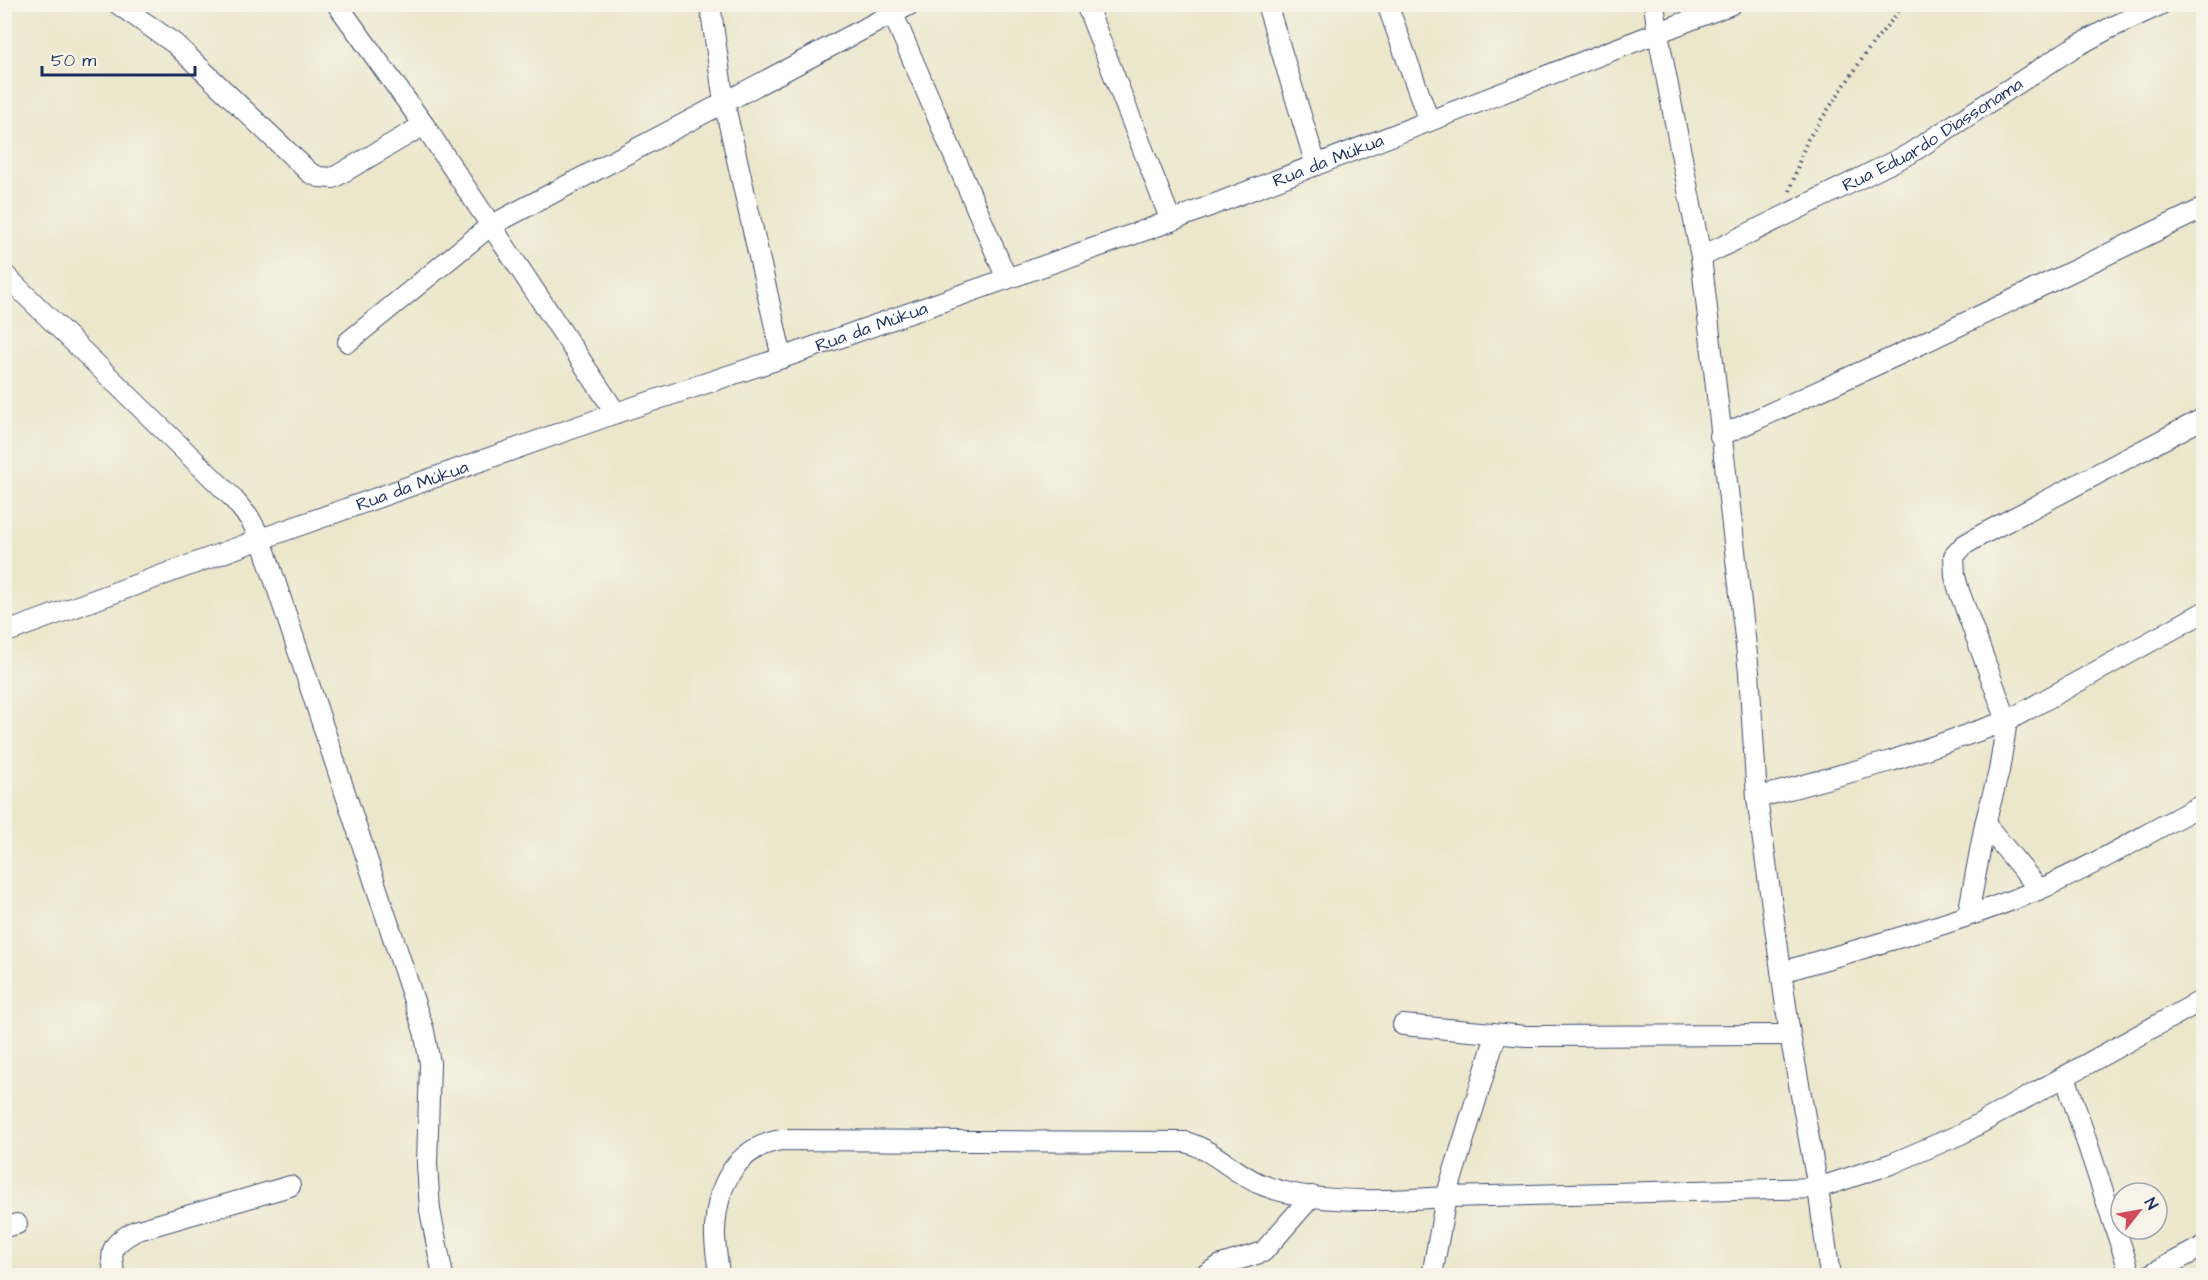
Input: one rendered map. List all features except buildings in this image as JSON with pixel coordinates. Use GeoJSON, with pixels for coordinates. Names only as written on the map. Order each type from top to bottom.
{"type":"FeatureCollection","features":[{"type":"Feature","properties":{"kind":"street"},"geometry":{"type":"LineString","coordinates":[[118,4],[175,44],[310,173],[319,177],[333,178],[424,125]]}},
{"type":"Feature","properties":{"kind":"street"},"geometry":{"type":"LineString","coordinates":[[710,4],[724,102],[782,358]]}},
{"type":"Feature","properties":{"kind":"street"},"geometry":{"type":"LineString","coordinates":[[348,342],[490,226],[912,4]]}},
{"type":"Feature","properties":{"kind":"street"},"geometry":{"type":"LineString","coordinates":[[1086,4],[1171,221]]}},
{"type":"Feature","properties":{"kind":"street"},"geometry":{"type":"LineString","coordinates":[[1266,4],[1316,165]]}},
{"type":"Feature","properties":{"kind":"street"},"geometry":{"type":"LineString","coordinates":[[1388,4],[1429,121]]}},
{"type":"Feature","properties":{"kind":"street"},"geometry":{"type":"LineString","coordinates":[[1654,4],[1701,257],[1749,672],[1757,798],[1790,1035],[1818,1188],[1830,1275]]}},
{"type":"Feature","properties":{"kind":"street","name":"Rua da Múkua"},"geometry":{"type":"LineString","coordinates":[[4,633],[616,413],[782,358],[1171,221],[1732,4]]}},
{"type":"Feature","properties":{"kind":"street","name":"Rua Eduardo Diassonama"},"geometry":{"type":"LineString","coordinates":[[1701,257],[1909,154],[2071,49],[2162,4]]}},
{"type":"Feature","properties":{"kind":"street"},"geometry":{"type":"LineString","coordinates":[[343,6],[616,413]]}},
{"type":"Feature","properties":{"kind":"street"},"geometry":{"type":"LineString","coordinates":[[893,14],[1006,279]]}},
{"type":"Feature","properties":{"kind":"street"},"geometry":{"type":"LineString","coordinates":[[1720,436],[1898,355],[2204,208]]}},
{"type":"Feature","properties":{"kind":"street"},"geometry":{"type":"LineString","coordinates":[[4,274],[223,489],[250,519],[261,539],[424,1031],[430,1063],[427,1164],[430,1210],[443,1275]]}},
{"type":"Feature","properties":{"kind":"street"},"geometry":{"type":"LineString","coordinates":[[1968,915],[1985,824],[1999,771],[2007,721],[1959,591],[1953,556],[1964,545],[1981,534],[2204,418]]}},
{"type":"Feature","properties":{"kind":"street"},"geometry":{"type":"LineString","coordinates":[[1757,798],[1891,761],[2007,721],[2204,612]]}},
{"type":"Feature","properties":{"kind":"street"},"geometry":{"type":"LineString","coordinates":[[1782,972],[1968,915],[2039,889],[2150,834],[2204,804]]}},
{"type":"Feature","properties":{"kind":"street"},"geometry":{"type":"LineString","coordinates":[[1985,824],[2039,889]]}},
{"type":"Feature","properties":{"kind":"street"},"geometry":{"type":"LineString","coordinates":[[719,1275],[714,1231],[725,1184],[741,1158],[760,1146],[781,1140],[1186,1142],[1200,1146],[1259,1184],[1332,1199],[1403,1200],[1818,1188],[1892,1164],[1961,1134],[2204,999]]}},
{"type":"Feature","properties":{"kind":"street"},"geometry":{"type":"LineString","coordinates":[[1403,1024],[1496,1035],[1526,1036],[1790,1035]]}},
{"type":"Feature","properties":{"kind":"street"},"geometry":{"type":"LineString","coordinates":[[1432,1275],[1446,1197],[1496,1035]]}},
{"type":"Feature","properties":{"kind":"street"},"geometry":{"type":"LineString","coordinates":[[2065,1076],[2131,1275]]}},
{"type":"Feature","properties":{"kind":"street"},"geometry":{"type":"LineString","coordinates":[[115,1275],[111,1256],[118,1241],[135,1231],[290,1186]]}},
{"type":"Feature","properties":{"kind":"street"},"geometry":{"type":"LineString","coordinates":[[1203,1275],[1221,1265],[1263,1252],[1312,1196]]}},
{"type":"Feature","properties":{"kind":"street"},"geometry":{"type":"LineString","coordinates":[[2147,1275],[2204,1246]]}},
{"type":"Feature","properties":{"kind":"path"},"geometry":{"type":"LineString","coordinates":[[1783,216],[1808,140],[1873,43],[1905,4]]}}]}
